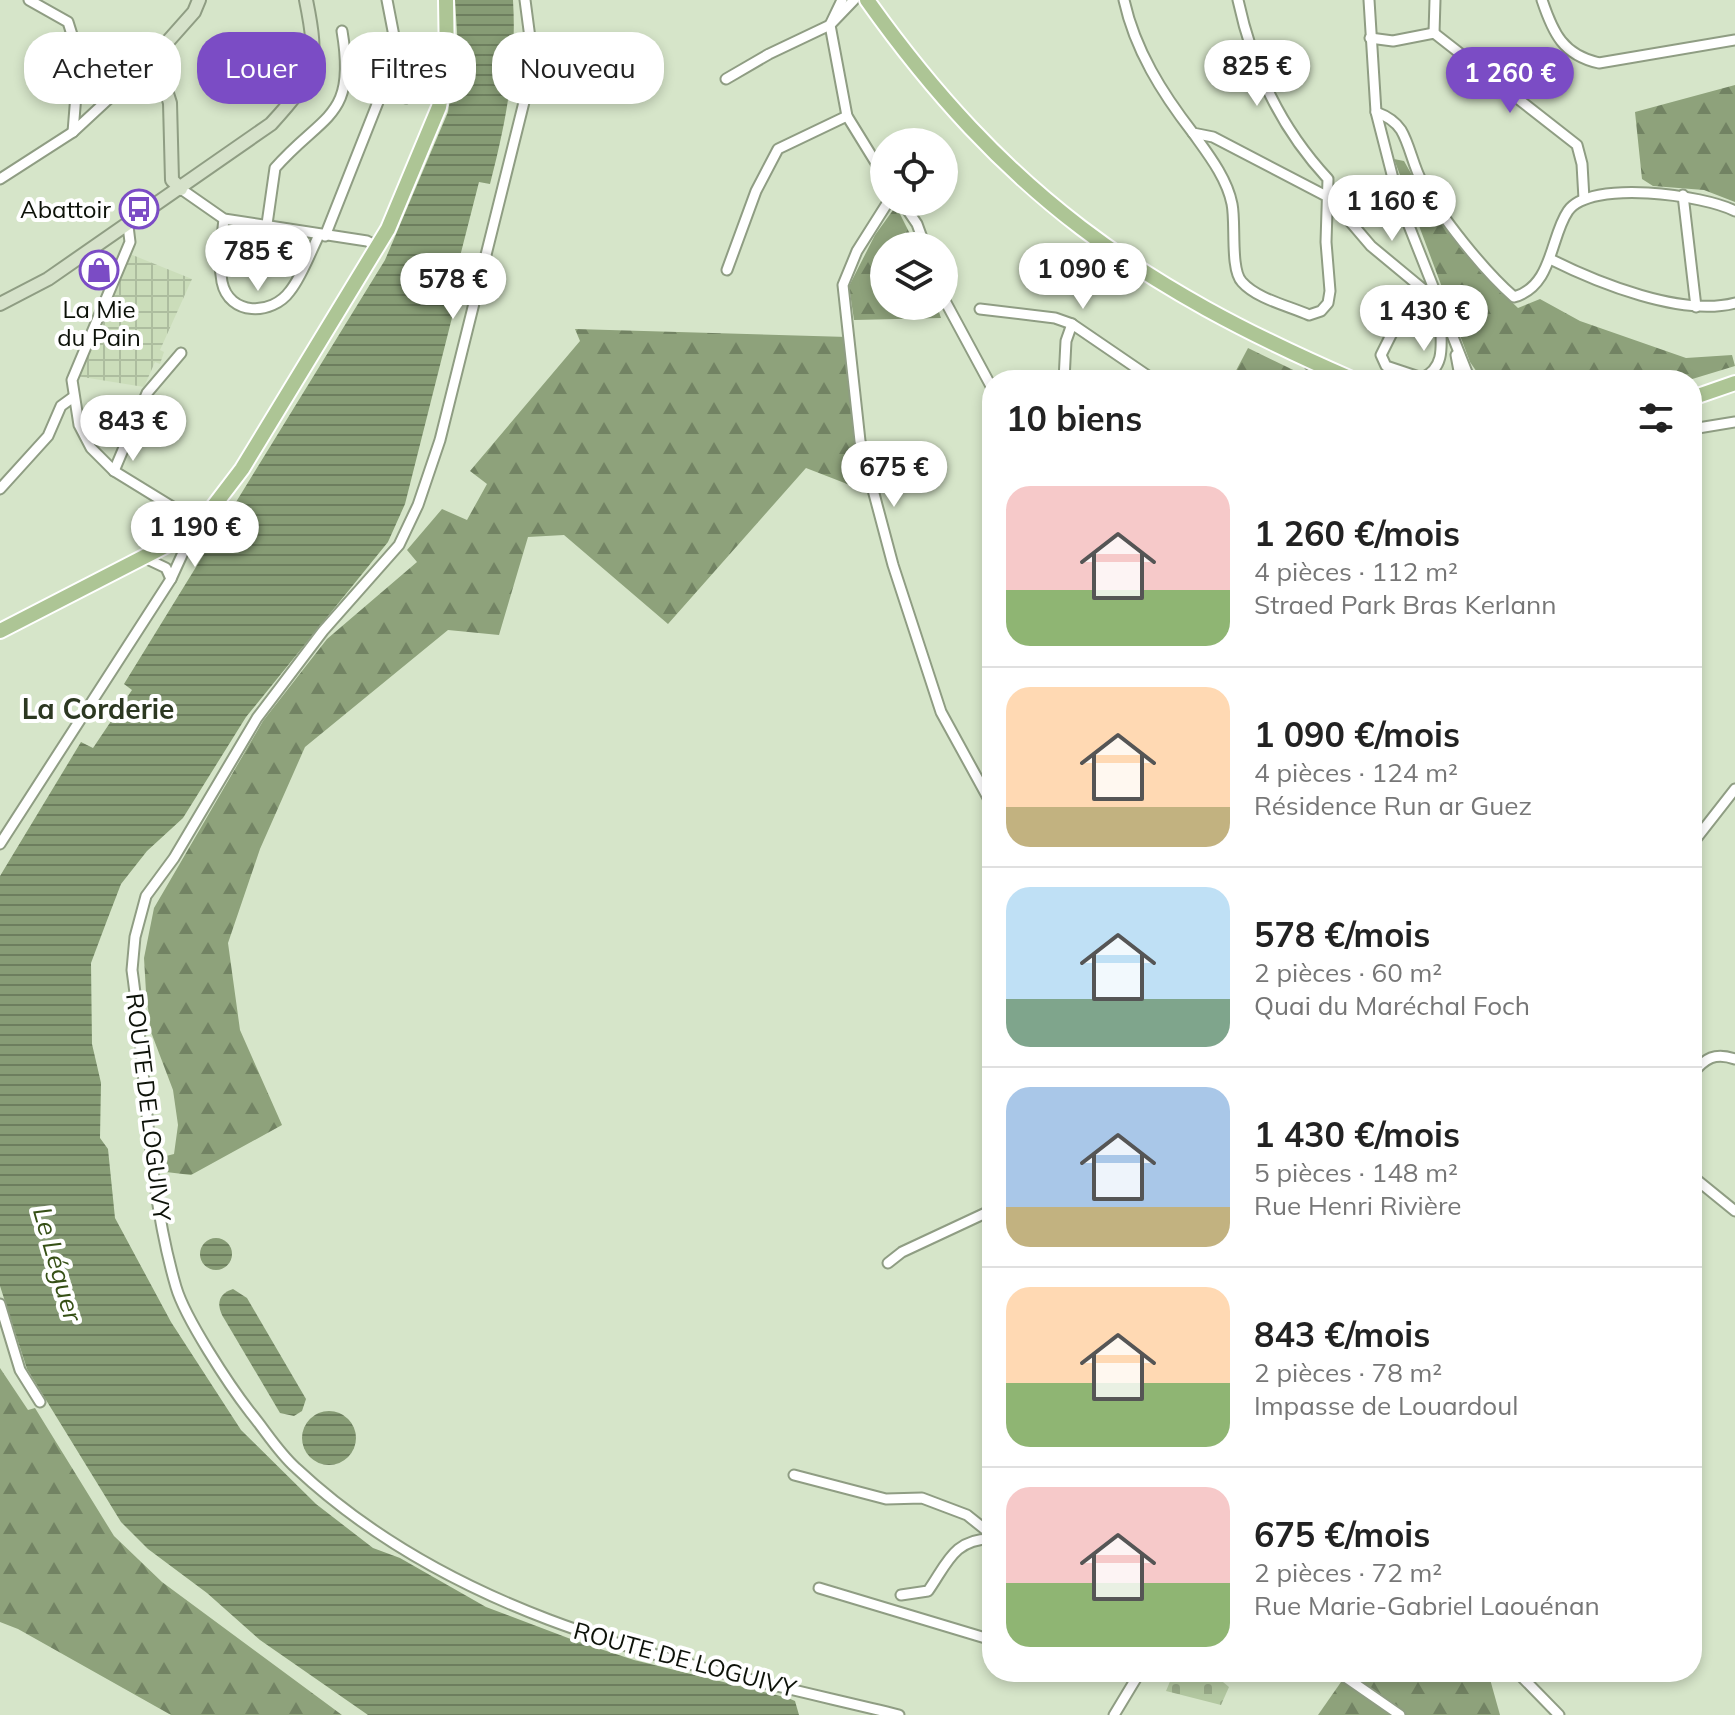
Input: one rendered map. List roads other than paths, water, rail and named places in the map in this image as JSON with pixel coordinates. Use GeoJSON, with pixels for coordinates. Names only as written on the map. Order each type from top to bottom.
{"type":"FeatureCollection","features":[{"type":"Feature","properties":{"kind":"main road"},"geometry":{"type":"LineString","coordinates":[[176,32],[194,12],[199,0]]}},
{"type":"Feature","properties":{"kind":"main road"},"geometry":{"type":"LineString","coordinates":[[0,304],[48,279],[128,226],[271,124],[302,91],[314,58],[306,0]]}},
{"type":"Feature","properties":{"kind":"main road"},"geometry":{"type":"LineString","coordinates":[[0,631],[147,559],[213,507],[242,469],[379,247],[439,107],[447,63],[446,0]]}},
{"type":"Feature","properties":{"kind":"main road"},"geometry":{"type":"LineString","coordinates":[[867,0],[919,70],[974,134],[1050,206],[1138,271],[1332,370]]}},
{"type":"Feature","properties":{"kind":"main road"},"geometry":{"type":"LineString","coordinates":[[170,104],[172,180],[181,189]]}},
{"type":"Feature","properties":{"kind":"main road"},"geometry":{"type":"LineString","coordinates":[[1702,395],[1735,383]]}},
{"type":"Feature","properties":{"kind":"street"},"geometry":{"type":"LineString","coordinates":[[29,0],[68,22],[79,57],[73,132]]}},
{"type":"Feature","properties":{"kind":"street"},"geometry":{"type":"LineString","coordinates":[[387,0],[393,32]]}},
{"type":"Feature","properties":{"kind":"street","name":"ROUTE DE LOGUIVY"},"geometry":{"type":"LineString","coordinates":[[525,0],[530,38],[527,90],[440,440],[418,505],[399,545],[323,631],[257,718],[174,858],[146,896],[135,937],[132,970],[154,1178],[176,1290],[230,1386],[294,1467],[379,1536],[499,1601],[605,1642],[899,1715]]}},
{"type":"Feature","properties":{"kind":"street"},"geometry":{"type":"LineString","coordinates":[[842,0],[830,25],[847,116],[870,153]]}},
{"type":"Feature","properties":{"kind":"street"},"geometry":{"type":"LineString","coordinates":[[726,79],[830,25],[854,0]]}},
{"type":"Feature","properties":{"kind":"street"},"geometry":{"type":"LineString","coordinates":[[1124,0],[1136,40],[1153,75],[1220,173],[1232,200],[1237,238],[1235,268],[1240,281],[1250,290],[1309,315],[1321,311],[1328,303],[1330,291],[1326,242],[1326,207],[1330,198],[1328,179],[1302,151],[1267,91],[1247,41],[1238,0]]}},
{"type":"Feature","properties":{"kind":"street"},"geometry":{"type":"LineString","coordinates":[[1369,0],[1376,112],[1398,198],[1466,370]]}},
{"type":"Feature","properties":{"kind":"street"},"geometry":{"type":"LineString","coordinates":[[1434,33],[1435,0]]}},
{"type":"Feature","properties":{"kind":"street"},"geometry":{"type":"LineString","coordinates":[[1542,0],[1561,44],[1577,58],[1599,63],[1735,40]]}},
{"type":"Feature","properties":{"kind":"street"},"geometry":{"type":"LineString","coordinates":[[267,224],[275,168],[327,122],[345,85],[347,59],[342,31]]}},
{"type":"Feature","properties":{"kind":"street"},"geometry":{"type":"LineString","coordinates":[[1370,38],[1393,41],[1434,33],[1577,145],[1582,164],[1584,199]]}},
{"type":"Feature","properties":{"kind":"street"},"geometry":{"type":"LineString","coordinates":[[0,179],[73,132],[103,104]]}},
{"type":"Feature","properties":{"kind":"street"},"geometry":{"type":"LineString","coordinates":[[224,219],[222,284],[237,304],[255,310],[272,308],[290,292],[322,236],[377,104]]}},
{"type":"Feature","properties":{"kind":"street"},"geometry":{"type":"LineString","coordinates":[[1376,112],[1388,117],[1402,131],[1411,161],[1432,200],[1491,276],[1514,297],[1532,287],[1550,259],[1568,212],[1584,199],[1637,193],[1683,195],[1735,211]]}},
{"type":"Feature","properties":{"kind":"street"},"geometry":{"type":"LineString","coordinates":[[727,270],[756,191],[778,149],[847,116]]}},
{"type":"Feature","properties":{"kind":"street"},"geometry":{"type":"LineString","coordinates":[[1193,133],[1213,137],[1330,198],[1371,246],[1441,304]]}},
{"type":"Feature","properties":{"kind":"street"},"geometry":{"type":"LineString","coordinates":[[181,189],[224,219],[367,241],[379,247]]}},
{"type":"Feature","properties":{"kind":"street"},"geometry":{"type":"LineString","coordinates":[[1683,195],[1696,307]]}},
{"type":"Feature","properties":{"kind":"street"},"geometry":{"type":"LineString","coordinates":[[879,216],[857,251],[843,285],[860,441],[893,565],[941,712],[982,787]]}},
{"type":"Feature","properties":{"kind":"street"},"geometry":{"type":"LineString","coordinates":[[0,844],[171,579],[197,522],[114,471],[91,448],[79,425],[72,398],[72,380],[130,242],[128,226]]}},
{"type":"Feature","properties":{"kind":"street"},"geometry":{"type":"LineString","coordinates":[[1550,259],[1668,302],[1696,307],[1735,303]]}},
{"type":"Feature","properties":{"kind":"street"},"geometry":{"type":"LineString","coordinates":[[1435,370],[1440,362],[1441,304]]}},
{"type":"Feature","properties":{"kind":"street"},"geometry":{"type":"LineString","coordinates":[[980,309],[1055,318],[1072,324],[1139,370]]}},
{"type":"Feature","properties":{"kind":"street"},"geometry":{"type":"LineString","coordinates":[[955,320],[982,370]]}},
{"type":"Feature","properties":{"kind":"street"},"geometry":{"type":"LineString","coordinates":[[1065,370],[1066,341],[1072,324]]}},
{"type":"Feature","properties":{"kind":"street"},"geometry":{"type":"LineString","coordinates":[[1394,329],[1381,355],[1386,366],[1398,370]]}},
{"type":"Feature","properties":{"kind":"street"},"geometry":{"type":"LineString","coordinates":[[1454,340],[1459,370]]}},
{"type":"Feature","properties":{"kind":"street"},"geometry":{"type":"LineString","coordinates":[[1287,349],[1316,370]]}},
{"type":"Feature","properties":{"kind":"street"},"geometry":{"type":"LineString","coordinates":[[114,471],[147,393],[181,353]]}},
{"type":"Feature","properties":{"kind":"street"},"geometry":{"type":"LineString","coordinates":[[0,489],[39,448],[48,436],[61,406],[72,398]]}},
{"type":"Feature","properties":{"kind":"street"},"geometry":{"type":"LineString","coordinates":[[1702,427],[1735,422]]}},
{"type":"Feature","properties":{"kind":"street"},"geometry":{"type":"LineString","coordinates":[[147,559],[166,568],[171,579]]}},
{"type":"Feature","properties":{"kind":"street"},"geometry":{"type":"LineString","coordinates":[[1702,831],[1735,789]]}},
{"type":"Feature","properties":{"kind":"street"},"geometry":{"type":"LineString","coordinates":[[1702,1062],[1716,1055],[1735,1059]]}},
{"type":"Feature","properties":{"kind":"street"},"geometry":{"type":"LineString","coordinates":[[1702,1184],[1735,1211]]}},
{"type":"Feature","properties":{"kind":"street"},"geometry":{"type":"LineString","coordinates":[[888,1263],[902,1252],[982,1215]]}},
{"type":"Feature","properties":{"kind":"street"},"geometry":{"type":"LineString","coordinates":[[0,1304],[20,1370],[40,1402]]}},
{"type":"Feature","properties":{"kind":"street"},"geometry":{"type":"LineString","coordinates":[[794,1475],[886,1499],[922,1498],[967,1515],[982,1528]]}},
{"type":"Feature","properties":{"kind":"street"},"geometry":{"type":"LineString","coordinates":[[901,1595],[928,1591],[950,1552],[982,1538]]}},
{"type":"Feature","properties":{"kind":"street"},"geometry":{"type":"LineString","coordinates":[[819,1588],[982,1637]]}},
{"type":"Feature","properties":{"kind":"street"},"geometry":{"type":"LineString","coordinates":[[1114,1715],[1134,1682]]}},
{"type":"Feature","properties":{"kind":"street"},"geometry":{"type":"LineString","coordinates":[[1352,1682],[1400,1715]]}},
{"type":"Feature","properties":{"kind":"street"},"geometry":{"type":"LineString","coordinates":[[1527,1682],[1559,1715]]}},
{"type":"Feature","properties":{"kind":"water","name":"Le Léguer"},"geometry":{"type":"Polygon","coordinates":[[[455,0],[513,0],[514,32],[492,32],[492,104],[507,104],[496,161],[490,184],[479,182],[454,280],[461,282],[405,504],[388,542],[246,717],[183,818],[147,851],[121,884],[91,963],[92,1044],[101,1083],[100,1138],[108,1149],[115,1218],[171,1322],[241,1430],[316,1504],[373,1548],[400,1558],[486,1607],[634,1660],[788,1698],[795,1701],[799,1715],[368,1715],[260,1640],[207,1593],[148,1549],[121,1522],[27,1369],[0,1286],[0,876],[81,742],[93,748],[132,690],[124,684],[385,260],[449,104],[476,104],[476,32],[457,32],[455,0]]]}},
{"type":"Feature","properties":{"kind":"water"},"geometry":{"type":"Polygon","coordinates":[[[216,1238],[228,1242],[232,1254],[228,1266],[216,1270],[204,1266],[200,1254],[204,1242],[216,1238]]]}},
{"type":"Feature","properties":{"kind":"water"},"geometry":{"type":"Polygon","coordinates":[[[233,1289],[247,1298],[306,1399],[302,1411],[294,1416],[280,1413],[222,1315],[220,1299],[233,1289]]]}},
{"type":"Feature","properties":{"kind":"water"},"geometry":{"type":"Polygon","coordinates":[[[329,1411],[348,1419],[356,1438],[348,1457],[329,1465],[310,1457],[302,1438],[310,1419],[329,1411]]]}},
{"type":"Feature","properties":{"kind":"place","name":"Abattoir"},"geometry":{"type":"Point","coordinates":[139,209]}},
{"type":"Feature","properties":{"kind":"place","name":"La Mie du Pain"},"geometry":{"type":"Point","coordinates":[99,270]}},
{"type":"Feature","properties":{"kind":"district","name":"La Corderie"},"geometry":{"type":"Point","coordinates":[98,708]}}]}
